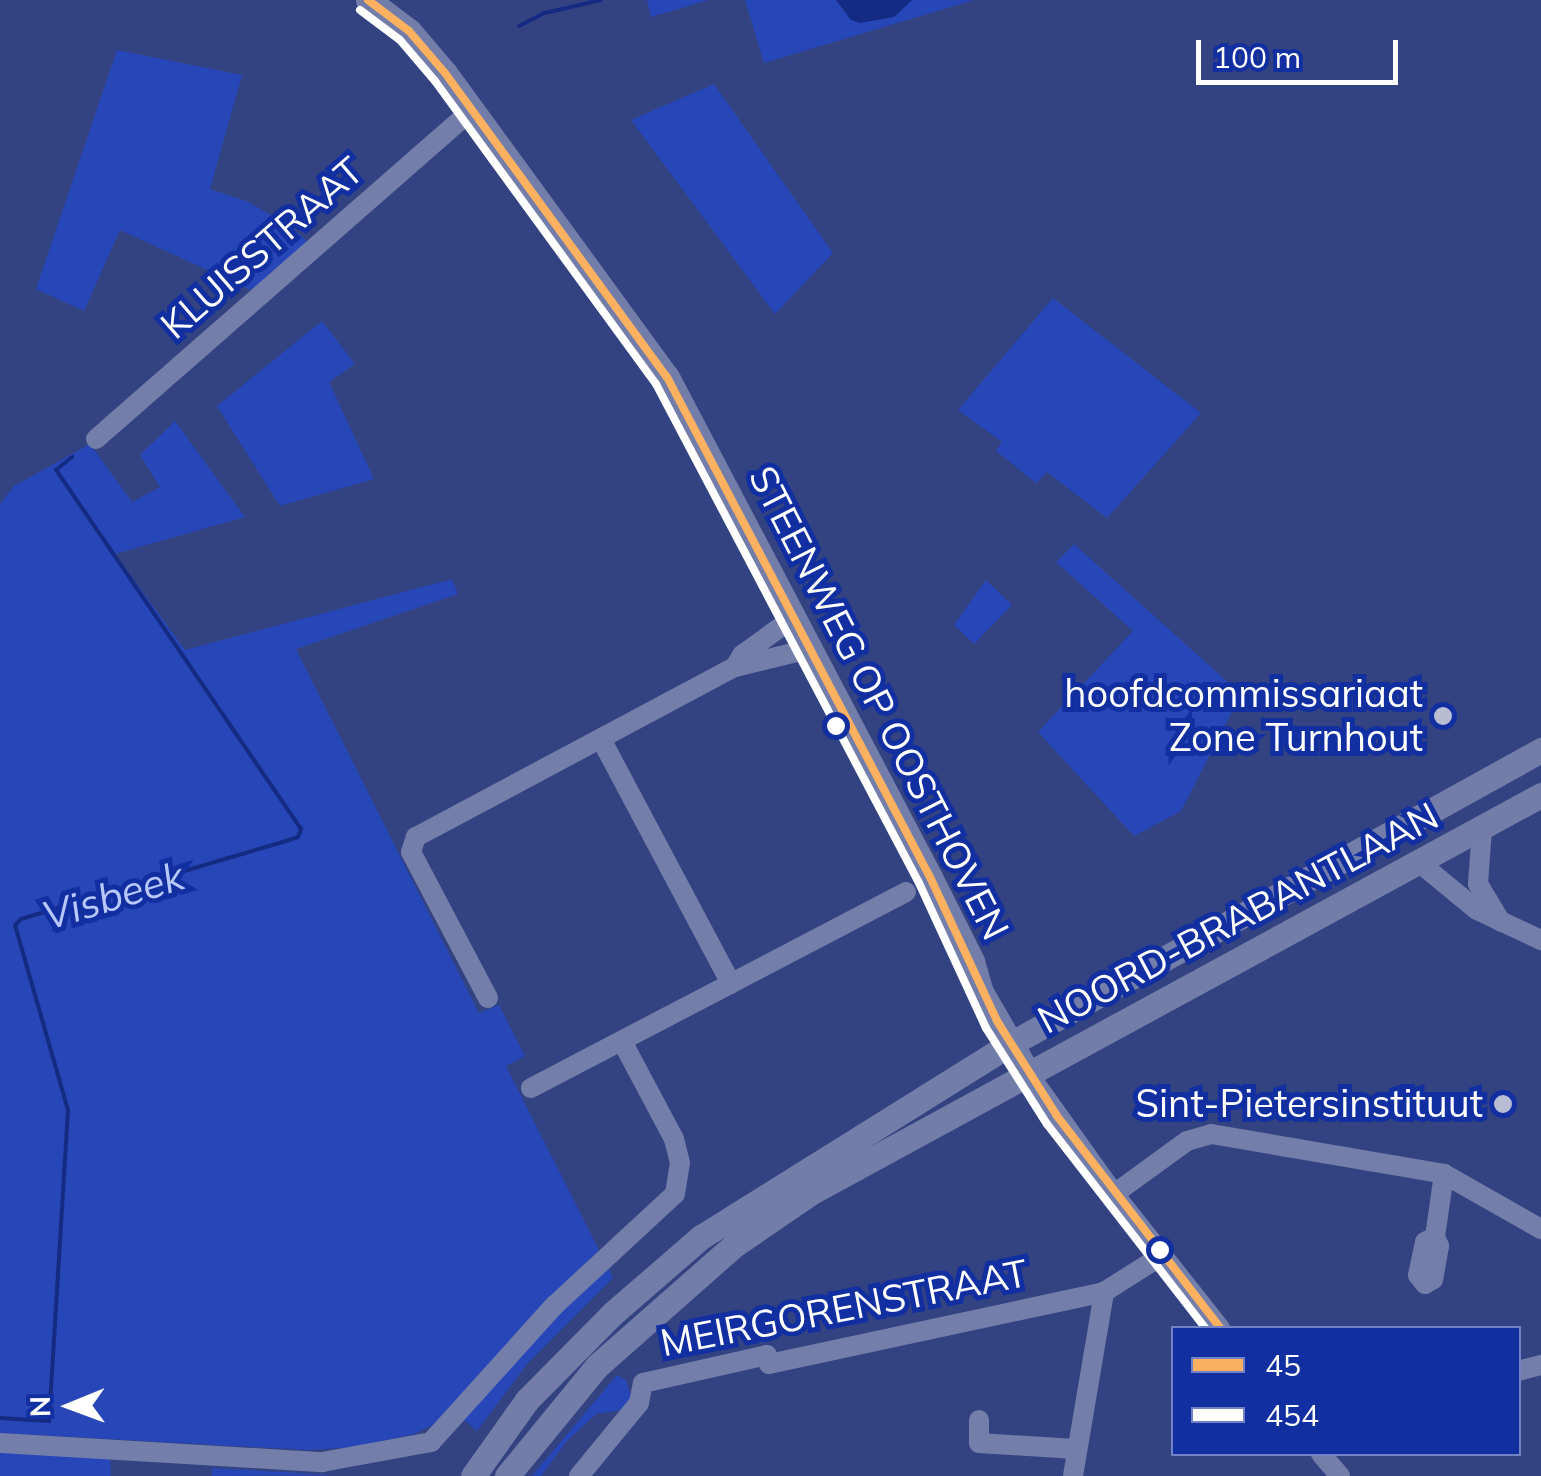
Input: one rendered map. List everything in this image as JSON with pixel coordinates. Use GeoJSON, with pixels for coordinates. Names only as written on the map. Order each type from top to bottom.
{"type":"FeatureCollection","features":[{"type":"Feature","properties":{"kind":"main road","name":"STEENWEG OP OOSTHOVEN"},"geometry":{"type":"LineString","coordinates":[[368,0],[409,31],[668,376],[972,961],[982,992],[1028,1073]]}},
{"type":"Feature","properties":{"kind":"main road","name":"NOORD-BRABANTLAAN"},"geometry":{"type":"LineString","coordinates":[[473,1476],[527,1400],[612,1314],[701,1237],[1012,1043],[1541,750]]}},
{"type":"Feature","properties":{"kind":"main road","name":"NOORD-BRABANTLAAN"},"geometry":{"type":"LineString","coordinates":[[506,1476],[598,1366],[733,1246],[810,1193],[1541,796]]}},
{"type":"Feature","properties":{"kind":"street","name":"KLUISSTRAAT"},"geometry":{"type":"LineString","coordinates":[[96,438],[472,110]]}},
{"type":"Feature","properties":{"kind":"street"},"geometry":{"type":"LineString","coordinates":[[735,667],[742,655],[794,618]]}},
{"type":"Feature","properties":{"kind":"street"},"geometry":{"type":"LineString","coordinates":[[488,998],[410,844],[735,667],[809,649]]}},
{"type":"Feature","properties":{"kind":"street"},"geometry":{"type":"LineString","coordinates":[[601,739],[731,984]]}},
{"type":"Feature","properties":{"kind":"street"},"geometry":{"type":"LineString","coordinates":[[1482,829],[1478,884],[1502,924]]}},
{"type":"Feature","properties":{"kind":"street"},"geometry":{"type":"LineString","coordinates":[[1421,864],[1477,910],[1541,940]]}},
{"type":"Feature","properties":{"kind":"street"},"geometry":{"type":"LineString","coordinates":[[530,1088],[906,892]]}},
{"type":"Feature","properties":{"kind":"street"},"geometry":{"type":"LineString","coordinates":[[0,1443],[322,1462],[431,1442],[555,1305],[675,1194],[680,1163],[674,1139],[622,1041]]}},
{"type":"Feature","properties":{"kind":"street","name":"STEENWEG OP OOSTHOVEN"},"geometry":{"type":"LineString","coordinates":[[1028,1073],[1114,1194],[1218,1326]]}},
{"type":"Feature","properties":{"kind":"street"},"geometry":{"type":"LineString","coordinates":[[1114,1194],[1187,1140],[1212,1134],[1444,1174],[1541,1229]]}},
{"type":"Feature","properties":{"kind":"street"},"geometry":{"type":"LineString","coordinates":[[1435,1237],[1444,1174]]}},
{"type":"Feature","properties":{"kind":"street","name":"MEIRGORENSTRAAT"},"geometry":{"type":"LineString","coordinates":[[579,1476],[638,1404],[644,1383],[767,1356],[769,1364],[1104,1292],[1161,1256]]}},
{"type":"Feature","properties":{"kind":"street"},"geometry":{"type":"LineString","coordinates":[[1074,1476],[1075,1449],[1094,1369],[1104,1292]]}},
{"type":"Feature","properties":{"kind":"street"},"geometry":{"type":"LineString","coordinates":[[980,1420],[977,1449],[1075,1449]]}},
{"type":"Feature","properties":{"kind":"street"},"geometry":{"type":"LineString","coordinates":[[1323,1456],[1340,1476]]}},
{"type":"Feature","properties":{"kind":"shaded area"},"geometry":{"type":"Polygon","coordinates":[[[647,0],[709,0],[651,17],[647,0]]]}},
{"type":"Feature","properties":{"kind":"shaded area"},"geometry":{"type":"Polygon","coordinates":[[[745,0],[974,0],[764,63],[745,0]]]}},
{"type":"Feature","properties":{"kind":"shaded area"},"geometry":{"type":"Polygon","coordinates":[[[836,0],[912,0],[894,17],[860,23],[851,20],[836,0]]]}},
{"type":"Feature","properties":{"kind":"shaded area"},"geometry":{"type":"Polygon","coordinates":[[[117,50],[242,75],[210,189],[246,201],[289,225],[308,242],[251,290],[120,230],[84,311],[36,289],[117,50]]]}},
{"type":"Feature","properties":{"kind":"shaded area"},"geometry":{"type":"Polygon","coordinates":[[[714,84],[833,253],[775,314],[631,120],[714,84]]]}},
{"type":"Feature","properties":{"kind":"shaded area"},"geometry":{"type":"Polygon","coordinates":[[[1053,298],[1201,413],[1107,518],[1047,472],[1036,483],[996,451],[1002,442],[958,410],[1053,298]]]}},
{"type":"Feature","properties":{"kind":"shaded area"},"geometry":{"type":"Polygon","coordinates":[[[322,321],[355,364],[329,382],[374,479],[280,506],[217,406],[322,321]]]}},
{"type":"Feature","properties":{"kind":"shaded area"},"geometry":{"type":"Polygon","coordinates":[[[175,421],[245,517],[115,554],[185,650],[452,579],[458,594],[296,649],[479,1013],[499,1005],[525,1056],[506,1066],[613,1278],[527,1364],[477,1431],[449,1407],[437,1423],[414,1434],[356,1447],[308,1450],[0,1433],[0,504],[14,486],[90,444],[132,502],[160,487],[140,455],[175,421]]]}},
{"type":"Feature","properties":{"kind":"shaded area"},"geometry":{"type":"Polygon","coordinates":[[[1074,544],[1241,694],[1181,811],[1134,836],[1038,732],[1133,631],[1056,562],[1074,544]]]}},
{"type":"Feature","properties":{"kind":"shaded area"},"geometry":{"type":"Polygon","coordinates":[[[986,580],[1012,605],[974,644],[954,625],[986,580]]]}},
{"type":"Feature","properties":{"kind":"shaded area"},"geometry":{"type":"Polygon","coordinates":[[[617,1375],[626,1380],[634,1408],[596,1414],[566,1442],[541,1476],[532,1476],[617,1375]]]}},
{"type":"Feature","properties":{"kind":"shaded area"},"geometry":{"type":"Polygon","coordinates":[[[0,1452],[110,1458],[111,1476],[0,1476],[0,1452]]]}},
{"type":"Feature","properties":{"kind":"shaded area"},"geometry":{"type":"Polygon","coordinates":[[[212,1468],[335,1475],[212,1476],[212,1468]]]}},
{"type":"Feature","properties":{"kind":"waterway"},"geometry":{"type":"LineString","coordinates":[[519,26],[545,13],[601,0]]}},
{"type":"Feature","properties":{"kind":"waterway","name":"Visbeek"},"geometry":{"type":"LineString","coordinates":[[0,1418],[49,1421],[68,1110],[15,925],[21,919],[298,837],[301,829],[56,470],[72,457]]}},
{"type":"Feature","properties":{"kind":"transit line","name":"45"},"geometry":{"type":"LineString","coordinates":[[368,0],[409,31],[445,73],[667,377],[930,877],[997,1021],[1057,1116],[1218,1326]]}},
{"type":"Feature","properties":{"kind":"transit line","name":"454"},"geometry":{"type":"LineString","coordinates":[[360,10],[400,40],[435,81],[656,384],[919,883],[986,1028],[1047,1124],[1203,1326]]}},
{"type":"Feature","properties":{"kind":"place","name":"hoofdcommissariaat Zone Turnhout"},"geometry":{"type":"Point","coordinates":[1443,716]}},
{"type":"Feature","properties":{"kind":"place","name":"Sint-Pietersinstituut"},"geometry":{"type":"Point","coordinates":[1503,1104]}}]}
